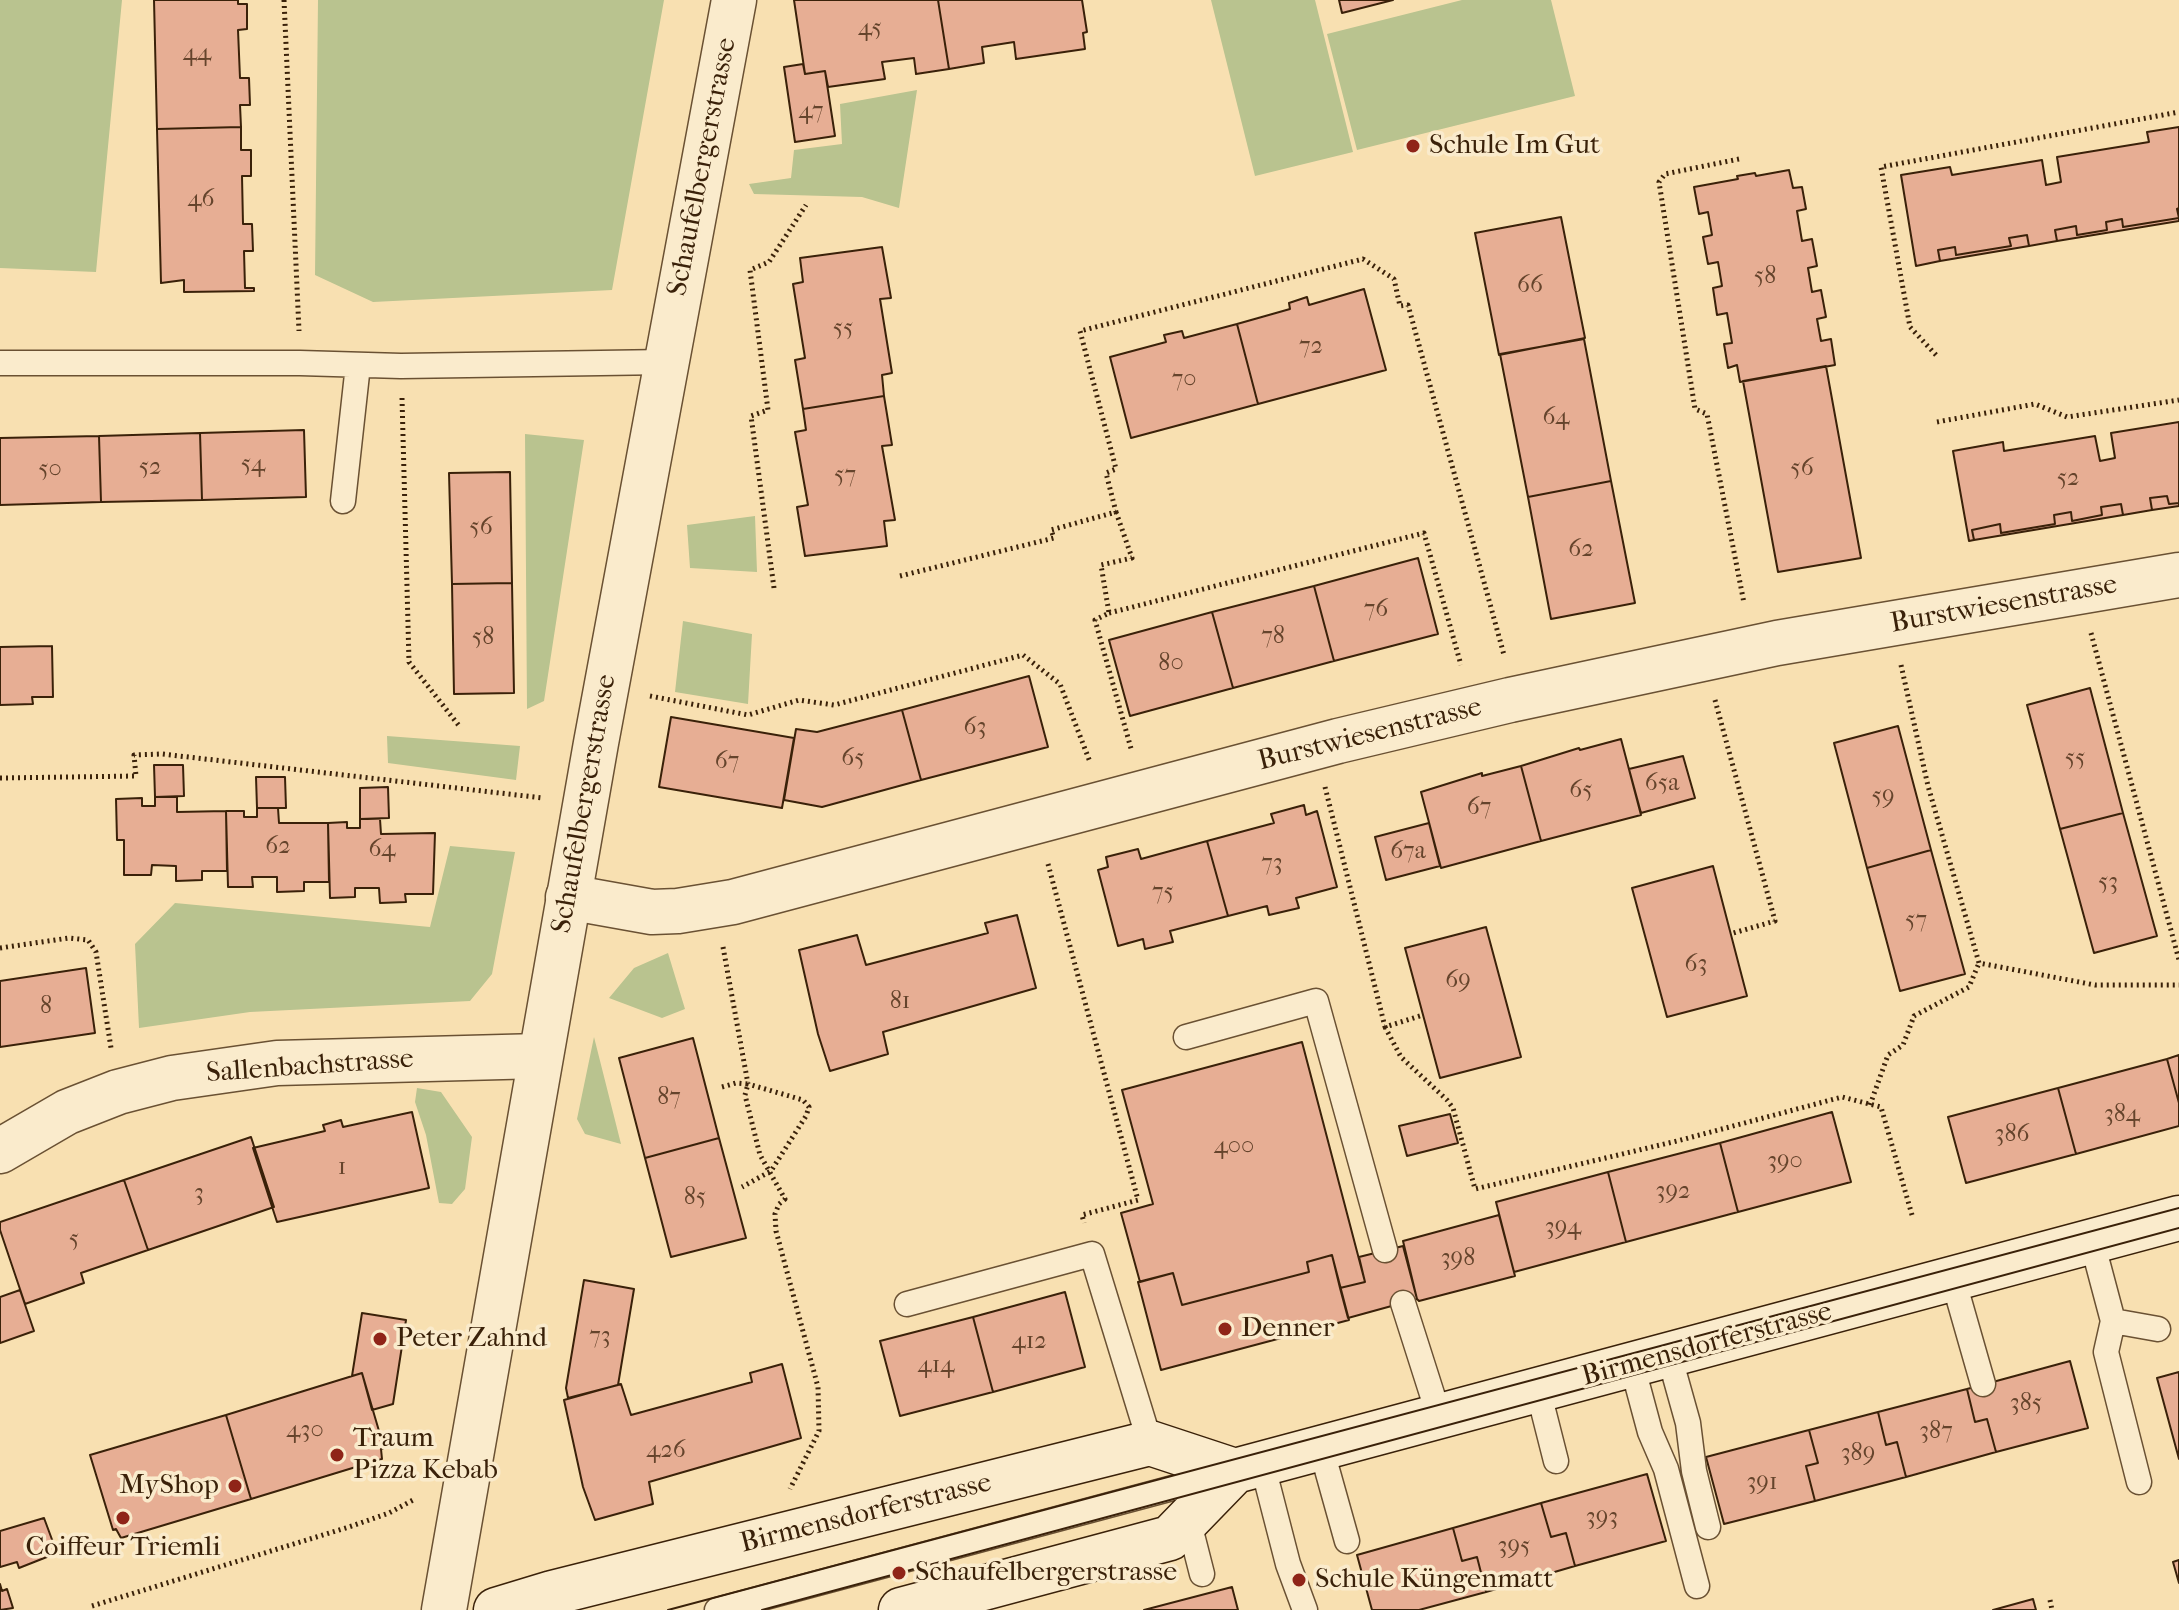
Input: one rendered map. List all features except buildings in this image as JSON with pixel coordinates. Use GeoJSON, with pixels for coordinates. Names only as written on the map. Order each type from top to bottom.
{"type":"FeatureCollection","features":[{"type":"Feature","properties":{"kind":"street","name":"Schaufelbergerstrasse"},"geometry":{"type":"LineString","coordinates":[[444,1610],[568,897],[734,0]]}},
{"type":"Feature","properties":{"kind":"street","name":"Burstwiesenstrasse"},"geometry":{"type":"LineString","coordinates":[[568,897],[652,912],[733,902],[1338,741],[1697,659],[1792,640],[2179,575]]}},
{"type":"Feature","properties":{"kind":"street","name":"Sallenbachstrasse"},"geometry":{"type":"LineString","coordinates":[[0,1151],[67,1112],[118,1092],[172,1078],[277,1063],[540,1056]]}},
{"type":"Feature","properties":{"kind":"street","name":"Birmensdorferstrasse"},"geometry":{"type":"LineString","coordinates":[[1249,1467],[2179,1218]]}},
{"type":"Feature","properties":{"kind":"street","name":"Birmensdorferstrasse"},"geometry":{"type":"LineString","coordinates":[[496,1610],[552,1593],[1150,1443]]}},
{"type":"Feature","properties":{"kind":"street"},"geometry":{"type":"LineString","coordinates":[[1150,1443],[1249,1467]]}},
{"type":"Feature","properties":{"kind":"street"},"geometry":{"type":"LineString","coordinates":[[901,1610],[1170,1538],[1249,1467]]}},
{"type":"Feature","properties":{"kind":"lane"},"geometry":{"type":"LineString","coordinates":[[0,363],[401,366],[667,362]]}},
{"type":"Feature","properties":{"kind":"lane"},"geometry":{"type":"LineString","coordinates":[[343,501],[358,365]]}},
{"type":"Feature","properties":{"kind":"lane"},"geometry":{"type":"LineString","coordinates":[[1186,1037],[1316,1001],[1385,1250]]}},
{"type":"Feature","properties":{"kind":"lane"},"geometry":{"type":"LineString","coordinates":[[2092,1242],[2113,1321],[2106,1352],[2139,1482]]}},
{"type":"Feature","properties":{"kind":"lane"},"geometry":{"type":"LineString","coordinates":[[907,1304],[1092,1254],[1150,1443]]}},
{"type":"Feature","properties":{"kind":"lane"},"geometry":{"type":"LineString","coordinates":[[1953,1279],[1983,1384]]}},
{"type":"Feature","properties":{"kind":"lane"},"geometry":{"type":"LineString","coordinates":[[1403,1303],[1439,1416]]}},
{"type":"Feature","properties":{"kind":"lane"},"geometry":{"type":"LineString","coordinates":[[2113,1321],[2158,1329]]}},
{"type":"Feature","properties":{"kind":"lane"},"geometry":{"type":"LineString","coordinates":[[1650,1360],[1688,1423],[1694,1471],[1708,1527]]}},
{"type":"Feature","properties":{"kind":"lane"},"geometry":{"type":"LineString","coordinates":[[1650,1360],[1650,1432],[1666,1469],[1697,1586]]}},
{"type":"Feature","properties":{"kind":"lane"},"geometry":{"type":"LineString","coordinates":[[1538,1390],[1556,1461]]}},
{"type":"Feature","properties":{"kind":"lane"},"geometry":{"type":"LineString","coordinates":[[1321,1448],[1347,1541]]}},
{"type":"Feature","properties":{"kind":"lane"},"geometry":{"type":"LineString","coordinates":[[1249,1467],[1305,1610]]}},
{"type":"Feature","properties":{"kind":"lane","name":"Birmensdorferstrasse"},"geometry":{"type":"LineString","coordinates":[[717,1610],[1249,1467]]}},
{"type":"Feature","properties":{"kind":"lane"},"geometry":{"type":"LineString","coordinates":[[1188,1519],[1202,1574]]}},
{"type":"Feature","properties":{"kind":"path"},"geometry":{"type":"LineString","coordinates":[[284,0],[300,363]]}},
{"type":"Feature","properties":{"kind":"path"},"geometry":{"type":"LineString","coordinates":[[1936,355],[1910,327],[1881,167],[2179,112]]}},
{"type":"Feature","properties":{"kind":"path"},"geometry":{"type":"LineString","coordinates":[[1739,159],[1665,174],[1659,182],[1695,409],[1707,414],[1745,605]]}},
{"type":"Feature","properties":{"kind":"path"},"geometry":{"type":"LineString","coordinates":[[774,588],[751,416],[768,410],[750,270],[769,262],[806,205]]}},
{"type":"Feature","properties":{"kind":"path"},"geometry":{"type":"LineString","coordinates":[[1109,613],[1101,565],[1132,558],[1106,473],[1116,469],[1080,331],[1363,259],[1394,279],[1400,306],[1408,305],[1505,658]]}},
{"type":"Feature","properties":{"kind":"path"},"geometry":{"type":"LineString","coordinates":[[401,366],[409,662],[460,727]]}},
{"type":"Feature","properties":{"kind":"path"},"geometry":{"type":"LineString","coordinates":[[1937,422],[2035,404],[2067,417],[2179,400]]}},
{"type":"Feature","properties":{"kind":"path"},"geometry":{"type":"LineString","coordinates":[[900,576],[1054,538],[1051,530],[1116,512]]}},
{"type":"Feature","properties":{"kind":"path"},"geometry":{"type":"LineString","coordinates":[[1133,755],[1095,620],[1109,613],[1424,533],[1463,670]]}},
{"type":"Feature","properties":{"kind":"path"},"geometry":{"type":"LineString","coordinates":[[2091,632],[2179,960]]}},
{"type":"Feature","properties":{"kind":"path"},"geometry":{"type":"LineString","coordinates":[[606,689],[748,715],[799,700],[834,705],[1023,655],[1060,684],[1092,766]]}},
{"type":"Feature","properties":{"kind":"path"},"geometry":{"type":"LineString","coordinates":[[1870,1105],[1888,1055],[1903,1045],[1914,1016],[1969,987],[1979,963],[1928,786],[1901,664]]}},
{"type":"Feature","properties":{"kind":"path"},"geometry":{"type":"LineString","coordinates":[[1714,699],[1775,921],[1730,934]]}},
{"type":"Feature","properties":{"kind":"path"},"geometry":{"type":"LineString","coordinates":[[0,778],[136,776],[134,755],[162,754],[544,799]]}},
{"type":"Feature","properties":{"kind":"path"},"geometry":{"type":"LineString","coordinates":[[1322,775],[1385,1027],[1401,1057],[1453,1108],[1475,1189],[1677,1141],[1842,1097],[1881,1107],[1912,1215]]}},
{"type":"Feature","properties":{"kind":"path"},"geometry":{"type":"LineString","coordinates":[[1037,820],[1138,1200],[1087,1214]]}},
{"type":"Feature","properties":{"kind":"path"},"geometry":{"type":"LineString","coordinates":[[720,932],[748,1084],[745,1095],[760,1155],[785,1199],[775,1214],[776,1231],[818,1387],[819,1431],[788,1493]]}},
{"type":"Feature","properties":{"kind":"path"},"geometry":{"type":"LineString","coordinates":[[0,948],[69,938],[88,940],[96,952],[118,1092]]}},
{"type":"Feature","properties":{"kind":"path"},"geometry":{"type":"LineString","coordinates":[[1979,963],[2095,985],[2179,985]]}},
{"type":"Feature","properties":{"kind":"path"},"geometry":{"type":"LineString","coordinates":[[1385,1027],[1423,1015]]}},
{"type":"Feature","properties":{"kind":"path"},"geometry":{"type":"LineString","coordinates":[[722,1087],[748,1084],[803,1100],[809,1107],[771,1171],[742,1187]]}},
{"type":"Feature","properties":{"kind":"path"},"geometry":{"type":"LineString","coordinates":[[92,1606],[349,1527],[389,1513],[415,1499]]}},
{"type":"Feature","properties":{"kind":"path"},"geometry":{"type":"LineString","coordinates":[[2050,1600],[2052,1610]]}},
{"type":"Feature","properties":{"kind":"green space"},"geometry":{"type":"Polygon","coordinates":[[[0,0],[122,0],[96,272],[0,268],[0,0]]]}},
{"type":"Feature","properties":{"kind":"green space"},"geometry":{"type":"Polygon","coordinates":[[[318,0],[664,0],[612,290],[373,302],[315,275],[318,0]]]}},
{"type":"Feature","properties":{"kind":"green space"},"geometry":{"type":"Polygon","coordinates":[[[1211,0],[1315,0],[1353,152],[1255,176],[1211,0]]]}},
{"type":"Feature","properties":{"kind":"green space"},"geometry":{"type":"Polygon","coordinates":[[[1462,0],[1551,0],[1575,96],[1357,150],[1327,34],[1462,0]]]}},
{"type":"Feature","properties":{"kind":"green space"},"geometry":{"type":"Polygon","coordinates":[[[917,90],[899,208],[862,197],[754,194],[749,184],[791,178],[794,150],[842,144],[840,104],[917,90]]]}},
{"type":"Feature","properties":{"kind":"green space"},"geometry":{"type":"Polygon","coordinates":[[[525,434],[584,440],[544,701],[527,709],[525,434]]]}},
{"type":"Feature","properties":{"kind":"green space"},"geometry":{"type":"Polygon","coordinates":[[[755,516],[757,572],[690,568],[687,525],[755,516]]]}},
{"type":"Feature","properties":{"kind":"green space"},"geometry":{"type":"Polygon","coordinates":[[[683,621],[752,634],[748,704],[675,692],[683,621]]]}},
{"type":"Feature","properties":{"kind":"green space"},"geometry":{"type":"Polygon","coordinates":[[[387,736],[520,746],[516,780],[388,763],[387,736]]]}},
{"type":"Feature","properties":{"kind":"green space"},"geometry":{"type":"Polygon","coordinates":[[[450,846],[515,852],[492,974],[470,1001],[250,1012],[139,1028],[135,944],[175,903],[430,927],[450,846]]]}},
{"type":"Feature","properties":{"kind":"green space"},"geometry":{"type":"Polygon","coordinates":[[[668,953],[685,1009],[662,1018],[609,998],[634,968],[668,953]]]}},
{"type":"Feature","properties":{"kind":"green space"},"geometry":{"type":"Polygon","coordinates":[[[594,1037],[621,1144],[585,1134],[577,1119],[594,1037]]]}},
{"type":"Feature","properties":{"kind":"green space"},"geometry":{"type":"Polygon","coordinates":[[[417,1088],[441,1092],[472,1137],[465,1189],[452,1204],[439,1203],[426,1135],[415,1102],[417,1088]]]}},
{"type":"Feature","properties":{"kind":"tram line"},"geometry":{"type":"LineString","coordinates":[[668,1610],[2179,1208]]}},
{"type":"Feature","properties":{"kind":"tram line"},"geometry":{"type":"LineString","coordinates":[[762,1610],[2179,1228]]}},
{"type":"Feature","properties":{"kind":"place","name":"Schule Im Gut"},"geometry":{"type":"Point","coordinates":[1413,146]}},
{"type":"Feature","properties":{"kind":"place","name":"Denner"},"geometry":{"type":"Point","coordinates":[1225,1329]}},
{"type":"Feature","properties":{"kind":"place","name":"Peter Zahnd"},"geometry":{"type":"Point","coordinates":[380,1339]}},
{"type":"Feature","properties":{"kind":"place","name":"Traum Pizza Kebab"},"geometry":{"type":"Point","coordinates":[337,1455]}},
{"type":"Feature","properties":{"kind":"place","name":"MyShop"},"geometry":{"type":"Point","coordinates":[235,1486]}},
{"type":"Feature","properties":{"kind":"place","name":"Coiffeur Triemli"},"geometry":{"type":"Point","coordinates":[123,1518]}},
{"type":"Feature","properties":{"kind":"place","name":"Schaufelbergerstrasse"},"geometry":{"type":"Point","coordinates":[899,1573]}},
{"type":"Feature","properties":{"kind":"place","name":"Schule Küngenmatt"},"geometry":{"type":"Point","coordinates":[1299,1580]}}]}
